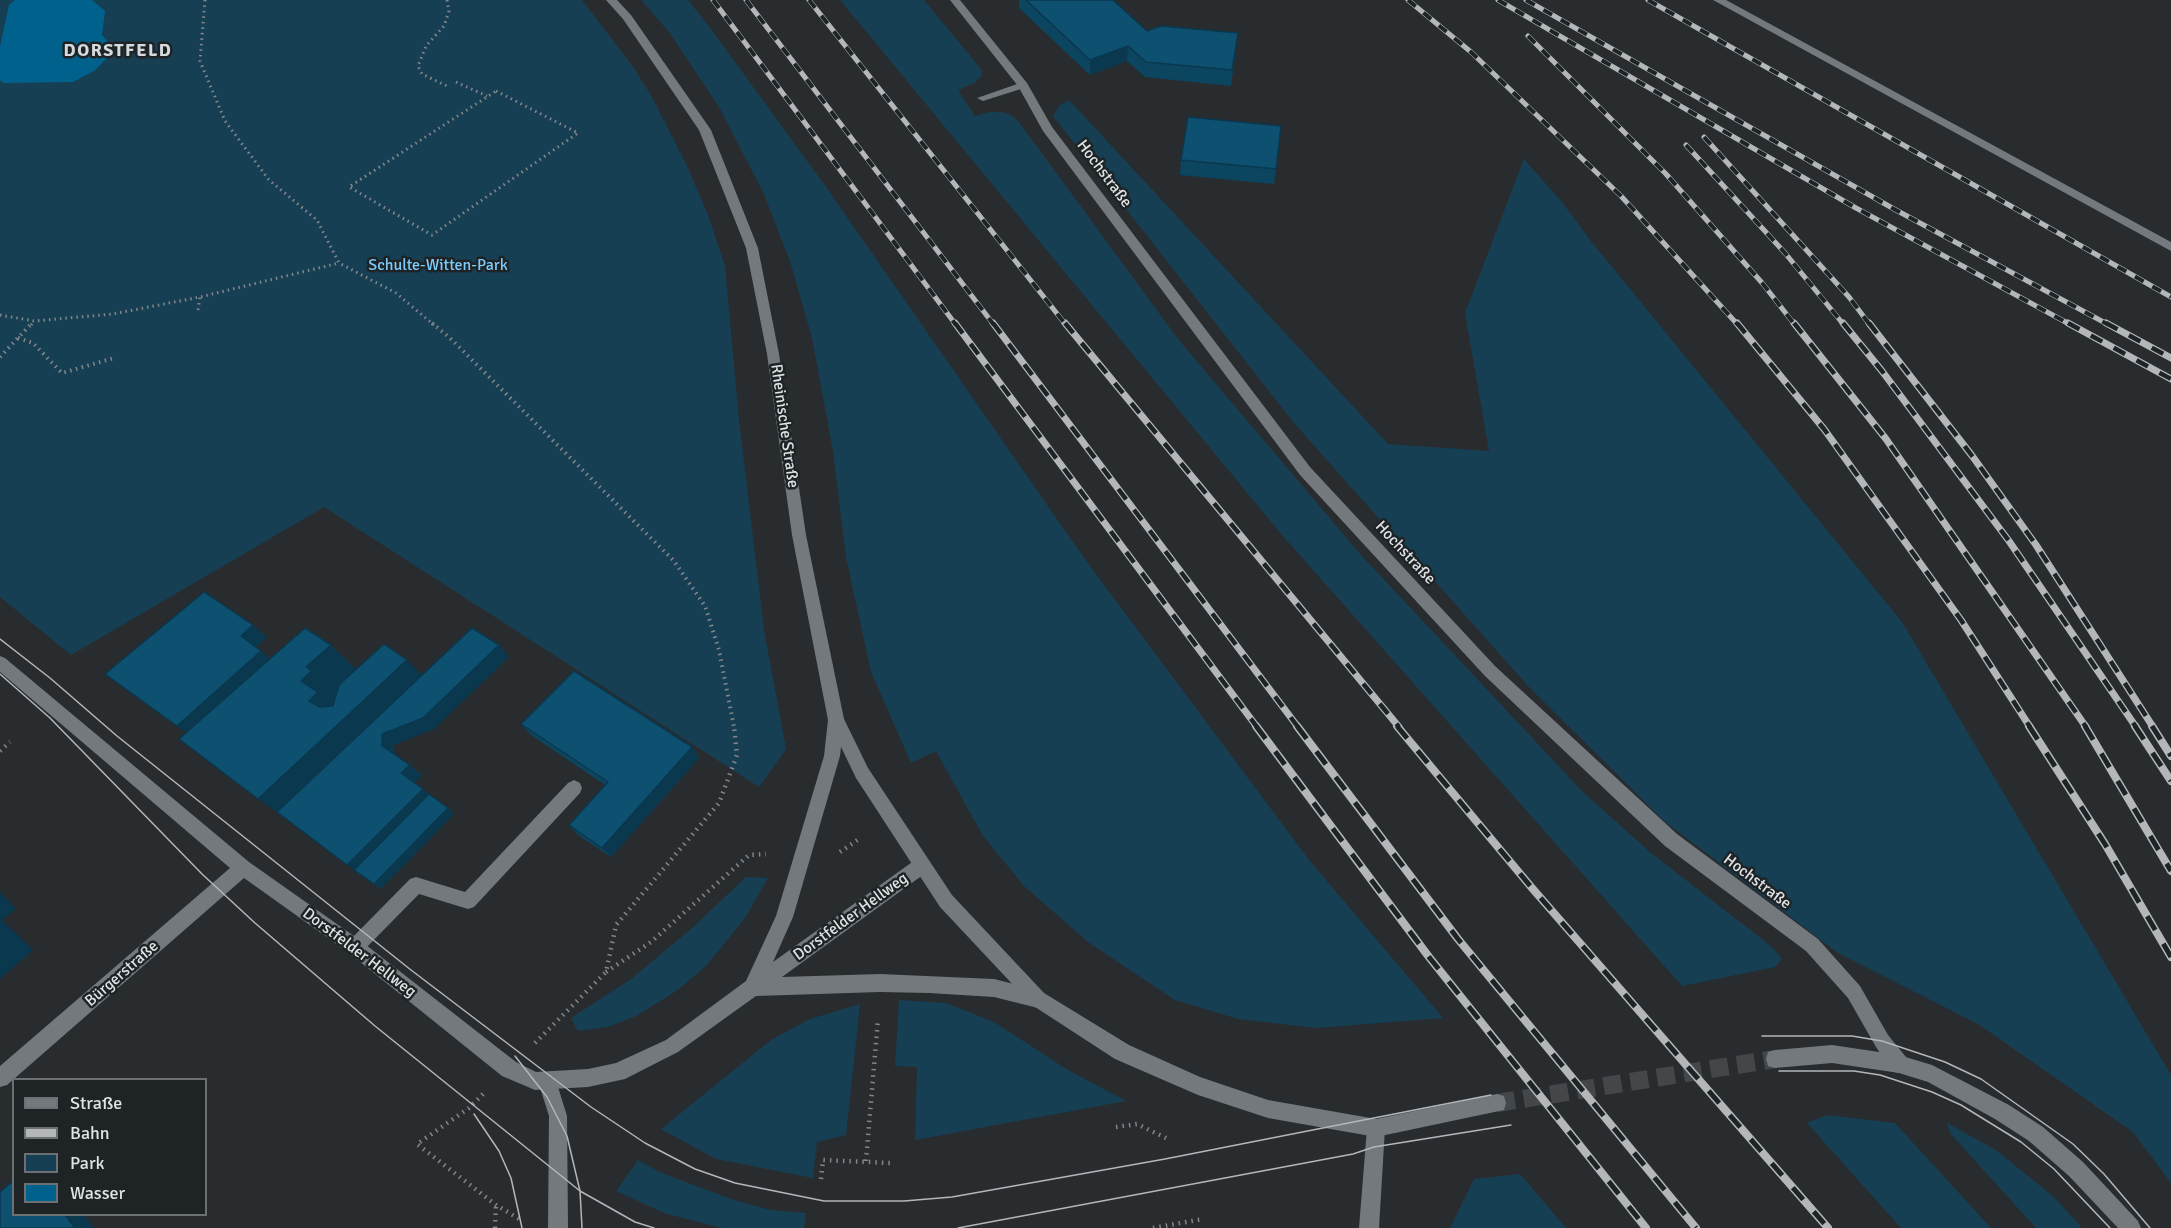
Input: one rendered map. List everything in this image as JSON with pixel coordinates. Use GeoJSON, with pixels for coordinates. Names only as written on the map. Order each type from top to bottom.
{"type":"FeatureCollection","features":[{"type":"Feature","properties":{"kind":"street","name":"Rheinische Straße"},"geometry":{"type":"LineString","coordinates":[[611,0],[627,17],[705,130],[752,248],[773,354],[799,535],[836,720],[862,773],[921,866]]}},
{"type":"Feature","properties":{"kind":"street","name":"Hochstraße"},"geometry":{"type":"LineString","coordinates":[[955,0],[1023,85],[1047,128],[1305,471],[1490,671],[1524,704],[1671,840],[1812,945],[1854,992],[1882,1041],[1899,1064]]}},
{"type":"Feature","properties":{"kind":"street"},"geometry":{"type":"LineString","coordinates":[[1718,0],[2171,247]]}},
{"type":"Feature","properties":{"kind":"street"},"geometry":{"type":"LineString","coordinates":[[983,98],[1023,85]]}},
{"type":"Feature","properties":{"kind":"street","name":"Dorstfelder Hellweg"},"geometry":{"type":"LineString","coordinates":[[0,663],[243,868],[355,947],[509,1069],[535,1081],[588,1078],[618,1072],[672,1046],[921,866],[946,901],[1038,999],[1122,1052],[1198,1086],[1268,1109],[1376,1128],[1497,1103]]}},
{"type":"Feature","properties":{"kind":"street","name":"Dorstfelder Hellweg"},"geometry":{"type":"LineString","coordinates":[[753,987],[784,917],[832,756],[836,720]]}},
{"type":"Feature","properties":{"kind":"street"},"geometry":{"type":"LineString","coordinates":[[355,947],[416,885],[468,901],[574,788]]}},
{"type":"Feature","properties":{"kind":"street","name":"Bürgerstraße"},"geometry":{"type":"LineString","coordinates":[[0,1078],[243,868]]}},
{"type":"Feature","properties":{"kind":"street","name":"Dorstfelder Hellweg"},"geometry":{"type":"LineString","coordinates":[[753,987],[880,982],[929,984],[994,988],[1038,999]]}},
{"type":"Feature","properties":{"kind":"street"},"geometry":{"type":"LineString","coordinates":[[1775,1059],[1832,1054],[1899,1064],[1932,1074],[1960,1088],[2036,1134],[2090,1183],[2131,1228]]}},
{"type":"Feature","properties":{"kind":"street"},"geometry":{"type":"LineString","coordinates":[[547,1081],[558,1116],[558,1228]]}},
{"type":"Feature","properties":{"kind":"street"},"geometry":{"type":"LineString","coordinates":[[1369,1228],[1376,1128]]}},
{"type":"Feature","properties":{"kind":"path"},"geometry":{"type":"LineString","coordinates":[[205,0],[200,61],[225,121],[269,180],[317,220],[339,263],[396,293],[450,338],[501,392],[674,561],[705,606],[719,650],[732,709],[737,755],[719,803],[616,925],[606,972]]}},
{"type":"Feature","properties":{"kind":"path"},"geometry":{"type":"LineString","coordinates":[[447,0],[449,11],[444,27],[426,45],[418,66],[422,74],[449,87]]}},
{"type":"Feature","properties":{"kind":"path"},"geometry":{"type":"LineString","coordinates":[[456,82],[487,96]]}},
{"type":"Feature","properties":{"kind":"path"},"geometry":{"type":"LineString","coordinates":[[496,91],[578,132],[432,235],[349,187],[418,141],[487,96],[496,91]]}},
{"type":"Feature","properties":{"kind":"path"},"geometry":{"type":"LineString","coordinates":[[0,315],[34,321],[113,314],[200,297],[339,263]]}},
{"type":"Feature","properties":{"kind":"path"},"geometry":{"type":"LineString","coordinates":[[198,310],[200,297]]}},
{"type":"Feature","properties":{"kind":"path"},"geometry":{"type":"LineString","coordinates":[[0,357],[34,321]]}},
{"type":"Feature","properties":{"kind":"path"},"geometry":{"type":"LineString","coordinates":[[18,338],[33,343],[62,373],[114,358]]}},
{"type":"Feature","properties":{"kind":"path"},"geometry":{"type":"LineString","coordinates":[[0,751],[10,742]]}},
{"type":"Feature","properties":{"kind":"path"},"geometry":{"type":"LineString","coordinates":[[529,1224],[496,1205],[417,1144],[469,1108],[606,972],[651,942],[749,855],[769,854]]}},
{"type":"Feature","properties":{"kind":"path"},"geometry":{"type":"LineString","coordinates":[[866,1161],[878,1010]]}},
{"type":"Feature","properties":{"kind":"path"},"geometry":{"type":"LineString","coordinates":[[1116,1127],[1137,1124],[1168,1139]]}},
{"type":"Feature","properties":{"kind":"path"},"geometry":{"type":"LineString","coordinates":[[821,1179],[823,1160],[890,1163]]}},
{"type":"Feature","properties":{"kind":"path"},"geometry":{"type":"LineString","coordinates":[[495,1228],[496,1205]]}},
{"type":"Feature","properties":{"kind":"path"},"geometry":{"type":"LineString","coordinates":[[1153,1228],[1203,1219]]}},
{"type":"Feature","properties":{"kind":"green space","name":"Schulte-Witten-Park"},"geometry":{"type":"Polygon","coordinates":[[[0,0],[582,0],[634,68],[652,97],[687,166],[708,215],[725,266],[739,420],[764,630],[786,749],[759,787],[324,507],[71,655],[0,597],[0,0]]]}},
{"type":"Feature","properties":{"kind":"green space"},"geometry":{"type":"Polygon","coordinates":[[[641,0],[688,0],[711,29],[826,187],[1084,558],[1309,860],[1443,1018],[1316,1028],[1238,1019],[1175,1000],[1088,942],[1025,887],[983,836],[936,751],[911,763],[871,672],[846,557],[833,451],[812,338],[790,261],[763,192],[719,107],[669,32],[641,0]]]}},
{"type":"Feature","properties":{"kind":"green space"},"geometry":{"type":"Polygon","coordinates":[[[840,0],[924,0],[981,69],[982,75],[976,82],[958,90],[975,116],[1002,112],[1011,115],[1019,122],[1178,339],[1361,555],[1582,791],[1651,853],[1771,946],[1782,959],[1775,967],[1682,986],[1282,535],[840,0]]]}},
{"type":"Feature","properties":{"kind":"green space"},"geometry":{"type":"Polygon","coordinates":[[[1069,100],[1388,444],[1489,451],[1465,313],[1524,159],[1562,202],[1590,240],[1902,622],[2171,1075],[2171,1183],[2133,1132],[1978,1024],[1838,953],[1664,821],[1529,687],[1294,423],[1053,116],[1060,105],[1069,100]]]}},
{"type":"Feature","properties":{"kind":"green space"},"geometry":{"type":"Polygon","coordinates":[[[746,877],[768,878],[745,918],[707,965],[678,990],[636,1016],[608,1027],[578,1031],[571,1018],[631,979],[691,929],[746,877]]]}},
{"type":"Feature","properties":{"kind":"green space"},"geometry":{"type":"Polygon","coordinates":[[[899,1000],[946,1003],[994,1022],[1068,1070],[1126,1101],[915,1140],[917,1067],[895,1066],[899,1000]]]}},
{"type":"Feature","properties":{"kind":"green space"},"geometry":{"type":"Polygon","coordinates":[[[860,1004],[846,1135],[817,1142],[813,1178],[716,1159],[661,1129],[771,1040],[810,1019],[860,1004]]]}},
{"type":"Feature","properties":{"kind":"green space"},"geometry":{"type":"Polygon","coordinates":[[[1827,1115],[1895,1123],[1991,1228],[1901,1228],[1807,1123],[1827,1115]]]}},
{"type":"Feature","properties":{"kind":"green space"},"geometry":{"type":"Polygon","coordinates":[[[1947,1123],[1996,1150],[2055,1198],[2082,1228],[2036,1228],[1950,1133],[1947,1123]]]}},
{"type":"Feature","properties":{"kind":"green space"},"geometry":{"type":"Polygon","coordinates":[[[638,1160],[659,1172],[731,1199],[770,1210],[806,1213],[804,1228],[721,1228],[664,1213],[616,1191],[638,1160]]]}},
{"type":"Feature","properties":{"kind":"green space"},"geometry":{"type":"Polygon","coordinates":[[[1520,1174],[1566,1228],[1450,1228],[1474,1179],[1520,1174]]]}},
{"type":"Feature","properties":{"kind":"water"},"geometry":{"type":"Polygon","coordinates":[[[15,0],[92,0],[105,11],[102,35],[112,46],[109,56],[94,71],[73,82],[3,83],[0,80],[0,47],[9,5],[15,0]]]}},
{"type":"Feature","properties":{"kind":"building"},"geometry":{"type":"Polygon","coordinates":[[[1026,0],[1113,0],[1147,31],[1161,26],[1238,33],[1232,70],[1146,62],[1128,46],[1090,60],[1026,0]]]}},
{"type":"Feature","properties":{"kind":"building"},"geometry":{"type":"Polygon","coordinates":[[[1188,117],[1281,126],[1276,169],[1181,160],[1188,117]]]}},
{"type":"Feature","properties":{"kind":"building"},"geometry":{"type":"Polygon","coordinates":[[[204,592],[253,625],[241,636],[261,651],[177,726],[105,674],[204,592]]]}},
{"type":"Feature","properties":{"kind":"building"},"geometry":{"type":"Polygon","coordinates":[[[305,628],[331,645],[306,667],[312,670],[301,681],[318,692],[309,701],[320,707],[333,706],[339,685],[384,644],[407,660],[258,799],[179,739],[305,628]]]}},
{"type":"Feature","properties":{"kind":"building"},"geometry":{"type":"Polygon","coordinates":[[[472,628],[499,645],[423,718],[382,734],[382,746],[410,765],[401,773],[423,789],[347,865],[277,812],[472,628]]]}},
{"type":"Feature","properties":{"kind":"building"},"geometry":{"type":"Polygon","coordinates":[[[574,671],[692,747],[602,848],[569,825],[608,782],[521,724],[574,671]]]}},
{"type":"Feature","properties":{"kind":"building"},"geometry":{"type":"Polygon","coordinates":[[[429,794],[448,808],[374,884],[354,870],[429,794]]]}},
{"type":"Feature","properties":{"kind":"building"},"geometry":{"type":"Polygon","coordinates":[[[12,1182],[12,1216],[66,1216],[75,1228],[0,1228],[0,1192],[12,1182]]]}},
{"type":"Feature","properties":{"kind":"tunnel"},"geometry":{"type":"LineString","coordinates":[[1497,1103],[1775,1059]]}},
{"type":"Feature","properties":{"kind":"tram line"},"geometry":{"type":"LineString","coordinates":[[0,639],[50,678],[117,736],[411,970],[591,1107],[645,1143],[695,1169],[735,1183],[824,1201],[904,1201],[952,1197],[1165,1159],[1491,1095]]}},
{"type":"Feature","properties":{"kind":"tram line"},"geometry":{"type":"LineString","coordinates":[[0,674],[50,718],[202,874],[255,923],[375,1026],[580,1191]]}},
{"type":"Feature","properties":{"kind":"tram line"},"geometry":{"type":"LineString","coordinates":[[1762,1036],[1852,1036],[1882,1041],[1945,1062],[1981,1079],[2073,1144],[2104,1174],[2150,1228]]}},
{"type":"Feature","properties":{"kind":"tram line"},"geometry":{"type":"LineString","coordinates":[[515,1056],[547,1097],[567,1136],[580,1191]]}},
{"type":"Feature","properties":{"kind":"tram line"},"geometry":{"type":"LineString","coordinates":[[1779,1071],[1854,1071],[1880,1075],[1932,1092],[1961,1105],[2021,1142],[2054,1169],[2110,1228]]}},
{"type":"Feature","properties":{"kind":"tram line"},"geometry":{"type":"LineString","coordinates":[[474,1114],[499,1151],[511,1178],[522,1228]]}},
{"type":"Feature","properties":{"kind":"tram line"},"geometry":{"type":"LineString","coordinates":[[958,1228],[1353,1154],[1374,1147],[1511,1125]]}},
{"type":"Feature","properties":{"kind":"tram line"},"geometry":{"type":"LineString","coordinates":[[580,1191],[635,1222],[654,1228]]}},
{"type":"Feature","properties":{"kind":"tram line"},"geometry":{"type":"LineString","coordinates":[[580,1191],[582,1228]]}},
{"type":"Feature","properties":{"kind":"railway"},"geometry":{"type":"LineString","coordinates":[[713,0],[956,325]]}},
{"type":"Feature","properties":{"kind":"railway"},"geometry":{"type":"LineString","coordinates":[[746,0],[994,325]]}},
{"type":"Feature","properties":{"kind":"railway"},"geometry":{"type":"LineString","coordinates":[[809,0],[1066,325]]}},
{"type":"Feature","properties":{"kind":"railway"},"geometry":{"type":"LineString","coordinates":[[1408,0],[1471,52],[1621,196],[1738,325]]}},
{"type":"Feature","properties":{"kind":"railway"},"geometry":{"type":"LineString","coordinates":[[1498,0],[1856,208],[2071,325]]}},
{"type":"Feature","properties":{"kind":"railway"},"geometry":{"type":"LineString","coordinates":[[1526,0],[1894,209],[2109,325]]}},
{"type":"Feature","properties":{"kind":"railway"},"geometry":{"type":"LineString","coordinates":[[1648,0],[2171,297]]}},
{"type":"Feature","properties":{"kind":"railway"},"geometry":{"type":"LineString","coordinates":[[1528,36],[1666,174],[1763,284],[1795,325]]}},
{"type":"Feature","properties":{"kind":"railway"},"geometry":{"type":"LineString","coordinates":[[1704,137],[1849,297],[1870,325]]}},
{"type":"Feature","properties":{"kind":"railway"},"geometry":{"type":"LineString","coordinates":[[1686,145],[1785,253],[1844,325]]}},
{"type":"Feature","properties":{"kind":"railway"},"geometry":{"type":"LineString","coordinates":[[955,323],[1257,727]]}},
{"type":"Feature","properties":{"kind":"railway"},"geometry":{"type":"LineString","coordinates":[[993,323],[1298,727]]}},
{"type":"Feature","properties":{"kind":"railway"},"geometry":{"type":"LineString","coordinates":[[1065,323],[1399,727]]}},
{"type":"Feature","properties":{"kind":"railway"},"geometry":{"type":"LineString","coordinates":[[1737,323],[1824,429],[1961,620],[2030,727]]}},
{"type":"Feature","properties":{"kind":"railway"},"geometry":{"type":"LineString","coordinates":[[1794,323],[1886,439],[2086,727]]}},
{"type":"Feature","properties":{"kind":"railway"},"geometry":{"type":"LineString","coordinates":[[1843,323],[1882,371],[2009,541],[2136,727]]}},
{"type":"Feature","properties":{"kind":"railway"},"geometry":{"type":"LineString","coordinates":[[1869,323],[1973,457],[2036,545],[2153,727]]}},
{"type":"Feature","properties":{"kind":"railway"},"geometry":{"type":"LineString","coordinates":[[2068,323],[2171,379]]}},
{"type":"Feature","properties":{"kind":"railway"},"geometry":{"type":"LineString","coordinates":[[2106,323],[2171,358]]}},
{"type":"Feature","properties":{"kind":"railway"},"geometry":{"type":"LineString","coordinates":[[1256,726],[1429,957],[1646,1228]]}},
{"type":"Feature","properties":{"kind":"railway"},"geometry":{"type":"LineString","coordinates":[[1297,726],[1458,939],[1696,1228]]}},
{"type":"Feature","properties":{"kind":"railway"},"geometry":{"type":"LineString","coordinates":[[1397,726],[1532,888],[1828,1228]]}},
{"type":"Feature","properties":{"kind":"railway"},"geometry":{"type":"LineString","coordinates":[[2029,726],[2105,844],[2171,957]]}},
{"type":"Feature","properties":{"kind":"railway"},"geometry":{"type":"LineString","coordinates":[[2085,726],[2171,871]]}},
{"type":"Feature","properties":{"kind":"railway"},"geometry":{"type":"LineString","coordinates":[[2135,726],[2171,781]]}},
{"type":"Feature","properties":{"kind":"railway"},"geometry":{"type":"LineString","coordinates":[[2152,726],[2171,756]]}},
{"type":"Feature","properties":{"kind":"district","name":"DORSTFELD"},"geometry":{"type":"Point","coordinates":[118,51]}}]}
